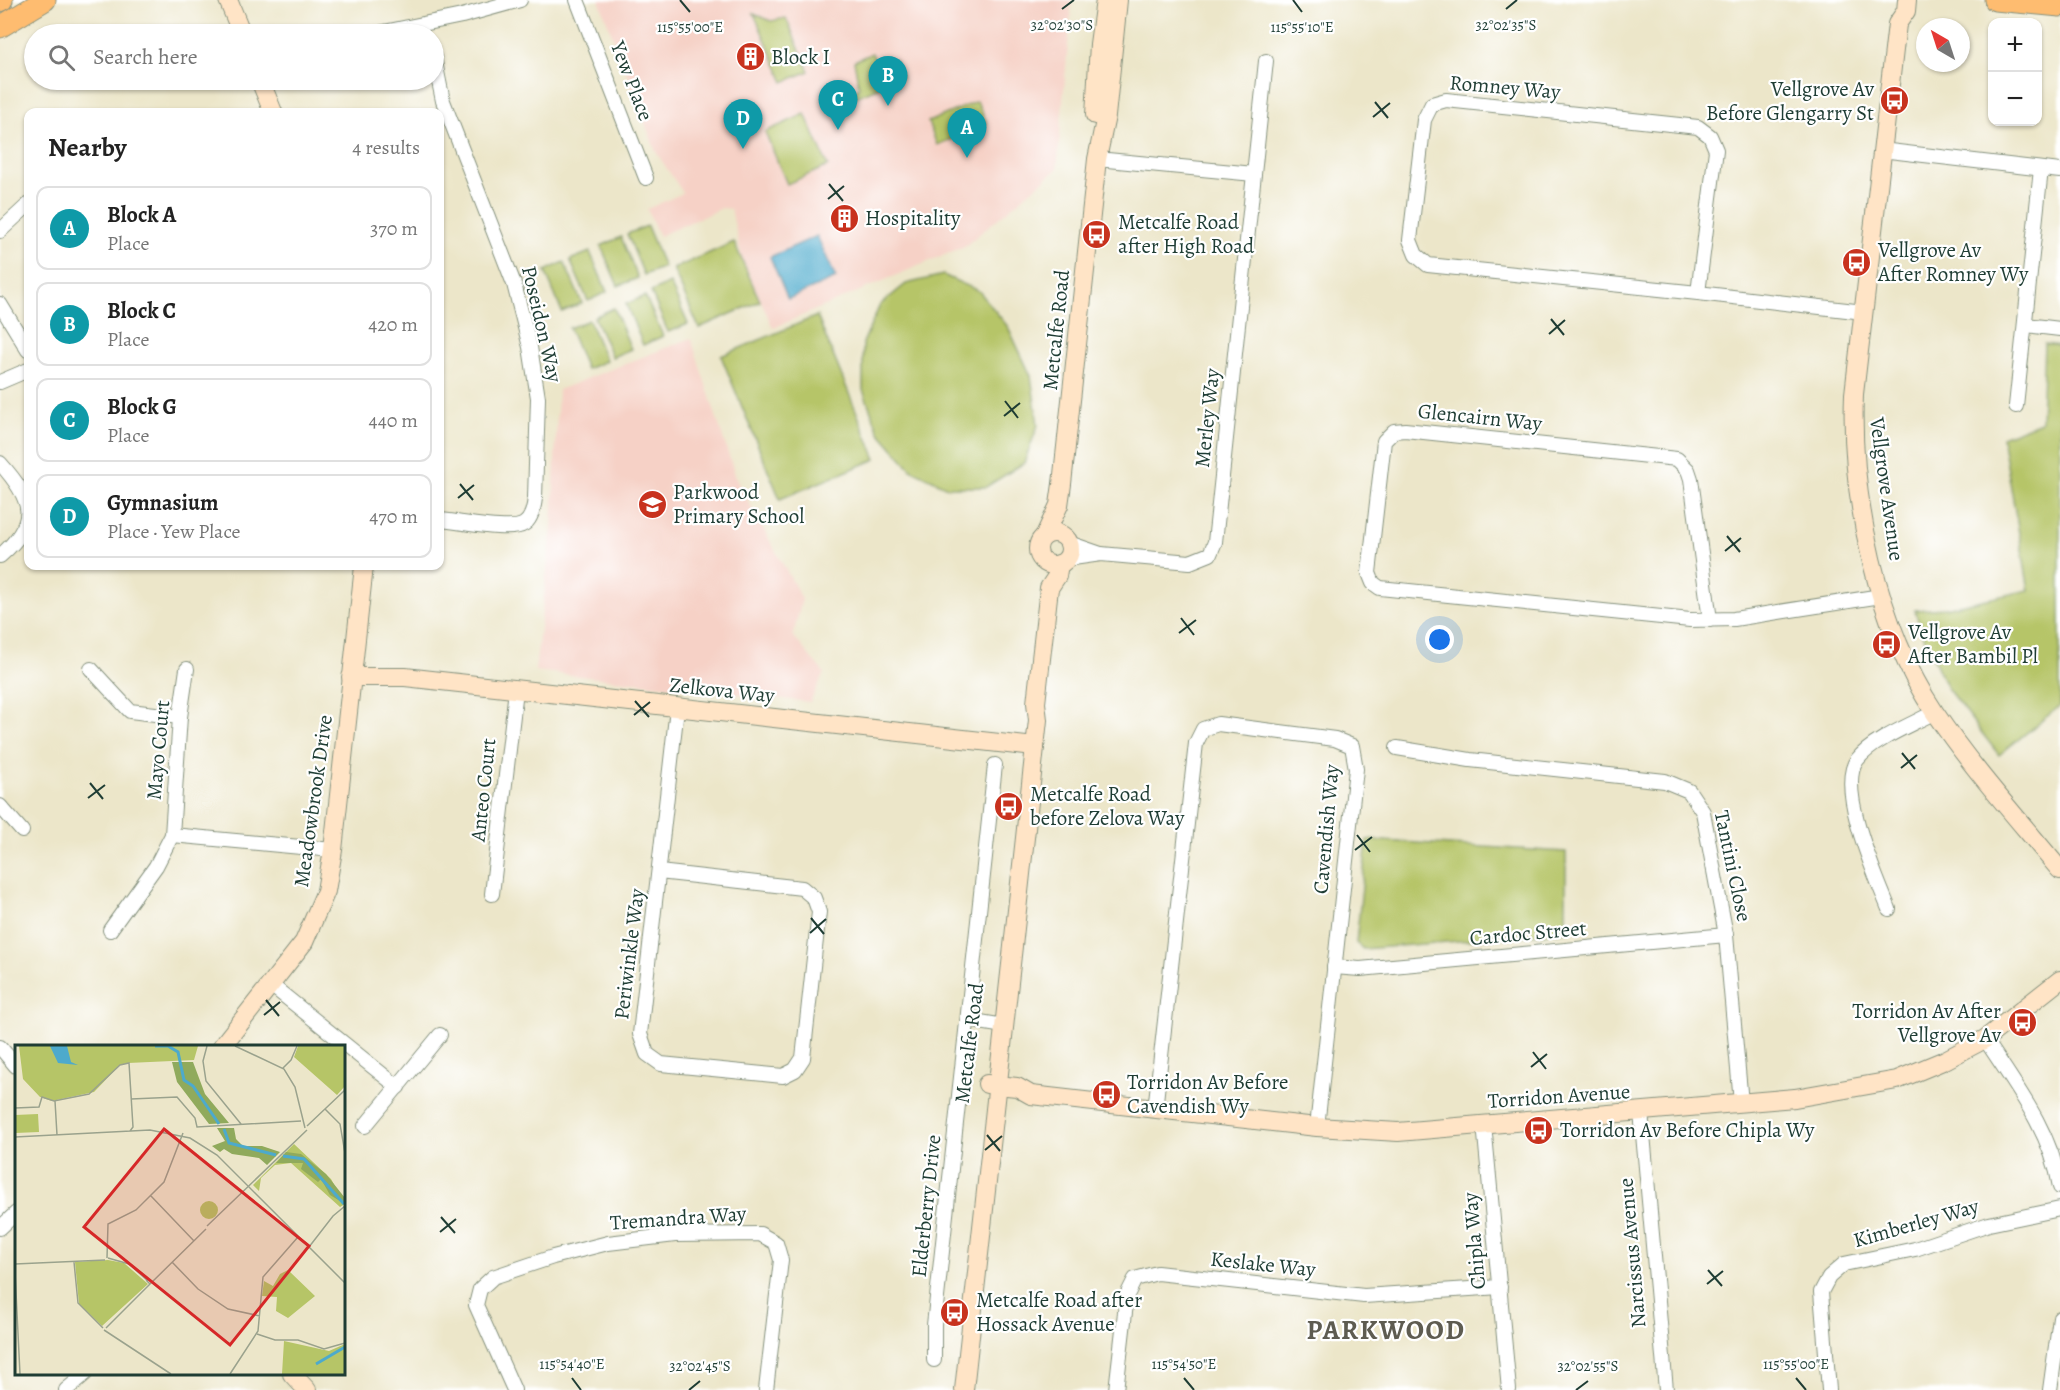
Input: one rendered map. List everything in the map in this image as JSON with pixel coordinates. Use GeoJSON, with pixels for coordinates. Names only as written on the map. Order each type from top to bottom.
{"type":"FeatureCollection","features":[{"type":"Feature","properties":{"kind":"main road"},"geometry":{"type":"LineString","coordinates":[[0,27],[45,0]]}},
{"type":"Feature","properties":{"kind":"main road"},"geometry":{"type":"LineString","coordinates":[[1995,0],[2060,6]]}},
{"type":"Feature","properties":{"kind":"street"},"geometry":{"type":"LineString","coordinates":[[228,0],[238,24]]}},
{"type":"Feature","properties":{"kind":"street"},"geometry":{"type":"LineString","coordinates":[[444,24],[520,0]]}},
{"type":"Feature","properties":{"kind":"street","name":"Yew Place"},"geometry":{"type":"LineString","coordinates":[[577,0],[646,178]]}},
{"type":"Feature","properties":{"kind":"street","name":"Metcalfe Road"},"geometry":{"type":"LineString","coordinates":[[1097,159],[1096,87],[1105,0]]}},
{"type":"Feature","properties":{"kind":"street","name":"Metcalfe Road"},"geometry":{"type":"LineString","coordinates":[[954,1390],[999,1025],[1030,746],[1038,720],[1036,702],[1049,588],[1044,577],[1061,553],[1059,505],[1097,159],[1106,116],[1118,0]]}},
{"type":"Feature","properties":{"kind":"street","name":"Vellgrove Avenue"},"geometry":{"type":"LineString","coordinates":[[1894,0],[1893,11],[1898,24]]}},
{"type":"Feature","properties":{"kind":"street","name":"Vellgrove Avenue"},"geometry":{"type":"LineString","coordinates":[[1907,0],[1906,12],[1898,24],[1881,150],[1853,419],[1858,480],[1881,596],[1911,670],[1935,712],[2060,870]]}},
{"type":"Feature","properties":{"kind":"street","name":"Merley Way"},"geometry":{"type":"LineString","coordinates":[[1061,553],[1190,562],[1210,554],[1215,542],[1266,61]]}},
{"type":"Feature","properties":{"kind":"street"},"geometry":{"type":"LineString","coordinates":[[264,90],[271,108]]}},
{"type":"Feature","properties":{"kind":"street","name":"Poseidon Way"},"geometry":{"type":"LineString","coordinates":[[441,90],[514,284],[530,348],[538,398],[535,498],[532,513],[525,524],[513,528],[444,520]]}},
{"type":"Feature","properties":{"kind":"street","name":"Romney Way"},"geometry":{"type":"LineString","coordinates":[[1698,293],[1716,150],[1710,136],[1698,128],[1446,100],[1432,104],[1425,120],[1410,240],[1416,255],[1428,265],[1864,312]]}},
{"type":"Feature","properties":{"kind":"street"},"geometry":{"type":"LineString","coordinates":[[1881,150],[2060,171]]}},
{"type":"Feature","properties":{"kind":"street"},"geometry":{"type":"LineString","coordinates":[[1097,159],[1254,174]]}},
{"type":"Feature","properties":{"kind":"street"},"geometry":{"type":"LineString","coordinates":[[2016,406],[2042,169]]}},
{"type":"Feature","properties":{"kind":"street"},"geometry":{"type":"LineString","coordinates":[[0,231],[24,209]]}},
{"type":"Feature","properties":{"kind":"street"},"geometry":{"type":"LineString","coordinates":[[0,304],[24,343]]}},
{"type":"Feature","properties":{"kind":"street"},"geometry":{"type":"LineString","coordinates":[[2026,325],[2060,329]]}},
{"type":"Feature","properties":{"kind":"street"},"geometry":{"type":"LineString","coordinates":[[0,382],[24,372]]}},
{"type":"Feature","properties":{"kind":"street","name":"Glencairn Way"},"geometry":{"type":"LineString","coordinates":[[1710,620],[1691,479],[1688,470],[1677,459],[1398,430],[1390,433],[1383,441],[1369,573],[1373,583],[1378,587],[1417,593],[1710,620],[1734,619],[1881,596]]}},
{"type":"Feature","properties":{"kind":"street"},"geometry":{"type":"LineString","coordinates":[[0,463],[24,494]]}},
{"type":"Feature","properties":{"kind":"street","name":"Metcalfe Road"},"geometry":{"type":"LineString","coordinates":[[1059,505],[1038,547],[1061,553]]}},
{"type":"Feature","properties":{"kind":"street"},"geometry":{"type":"LineString","coordinates":[[0,556],[18,541],[24,530]]}},
{"type":"Feature","properties":{"kind":"street"},"geometry":{"type":"LineString","coordinates":[[1045,535],[1059,533],[1061,553]]}},
{"type":"Feature","properties":{"kind":"street","name":"Meadowbrook Drive"},"geometry":{"type":"LineString","coordinates":[[224,1045],[304,942],[317,917],[326,891],[333,850],[364,570]]}},
{"type":"Feature","properties":{"kind":"street"},"geometry":{"type":"LineString","coordinates":[[91,669],[130,711],[180,717]]}},
{"type":"Feature","properties":{"kind":"street","name":"Mayo Court"},"geometry":{"type":"LineString","coordinates":[[110,930],[156,866],[172,835],[180,717],[187,669]]}},
{"type":"Feature","properties":{"kind":"street","name":"Zelkova Way"},"geometry":{"type":"LineString","coordinates":[[352,672],[382,670],[405,677],[1030,746]]}},
{"type":"Feature","properties":{"kind":"street","name":"Anteo Court"},"geometry":{"type":"LineString","coordinates":[[492,894],[516,690]]}},
{"type":"Feature","properties":{"kind":"street","name":"Periwinkle Way"},"geometry":{"type":"LineString","coordinates":[[659,872],[802,888],[814,898],[819,912],[803,1058],[795,1071],[783,1076],[661,1064],[647,1054],[640,1034],[677,708]]}},
{"type":"Feature","properties":{"kind":"street"},"geometry":{"type":"LineString","coordinates":[[1889,909],[1861,839],[1850,777],[1856,761],[1868,749],[1935,712]]}},
{"type":"Feature","properties":{"kind":"street","name":"Cavendish Way"},"geometry":{"type":"LineString","coordinates":[[1155,1110],[1196,743],[1203,729],[1218,724],[1335,739],[1352,747],[1356,769],[1317,1127]]}},
{"type":"Feature","properties":{"kind":"street","name":"Tantini Close"},"geometry":{"type":"LineString","coordinates":[[1397,748],[1470,760],[1665,781],[1689,791],[1703,812],[1726,935],[1741,1103]]}},
{"type":"Feature","properties":{"kind":"street","name":"Elderberry Drive"},"geometry":{"type":"LineString","coordinates":[[934,1360],[934,1325],[995,765]]}},
{"type":"Feature","properties":{"kind":"street"},"geometry":{"type":"LineString","coordinates":[[0,806],[22,831]]}},
{"type":"Feature","properties":{"kind":"street"},"geometry":{"type":"LineString","coordinates":[[172,835],[333,850]]}},
{"type":"Feature","properties":{"kind":"street","name":"Cardoc Street"},"geometry":{"type":"LineString","coordinates":[[1334,967],[1360,969],[1726,935]]}},
{"type":"Feature","properties":{"kind":"street","name":"Torridon Avenue"},"geometry":{"type":"LineString","coordinates":[[991,1091],[1014,1100],[1031,1095],[1317,1127],[1398,1132],[1795,1098],[1897,1080],[1945,1060],[1985,1039],[2060,980]]}},
{"type":"Feature","properties":{"kind":"street"},"geometry":{"type":"LineString","coordinates":[[271,985],[398,1087]]}},
{"type":"Feature","properties":{"kind":"street"},"geometry":{"type":"LineString","coordinates":[[968,1020],[999,1025]]}},
{"type":"Feature","properties":{"kind":"street"},"geometry":{"type":"LineString","coordinates":[[365,1126],[440,1035]]}},
{"type":"Feature","properties":{"kind":"street"},"geometry":{"type":"LineString","coordinates":[[1985,1039],[2035,1115],[2048,1146],[2060,1187]]}},
{"type":"Feature","properties":{"kind":"street"},"geometry":{"type":"LineString","coordinates":[[0,1047],[15,1065]]}},
{"type":"Feature","properties":{"kind":"street","name":"Metcalfe Road"},"geometry":{"type":"LineString","coordinates":[[964,1390],[991,1091]]}},
{"type":"Feature","properties":{"kind":"street","name":"Narcissus Avenue"},"geometry":{"type":"LineString","coordinates":[[1641,1112],[1665,1390]]}},
{"type":"Feature","properties":{"kind":"street","name":"Chipla Way"},"geometry":{"type":"LineString","coordinates":[[1484,1124],[1509,1390]]}},
{"type":"Feature","properties":{"kind":"street","name":"Kimberley Way"},"geometry":{"type":"LineString","coordinates":[[1829,1390],[1821,1292],[1829,1276],[1844,1264],[1915,1249],[1989,1224],[2060,1209]]}},
{"type":"Feature","properties":{"kind":"street"},"geometry":{"type":"LineString","coordinates":[[0,1228],[15,1214]]}},
{"type":"Feature","properties":{"kind":"street","name":"Tremandra Way"},"geometry":{"type":"LineString","coordinates":[[514,1390],[476,1305],[480,1289],[493,1277],[553,1257],[608,1243],[675,1235],[760,1234],[776,1244],[781,1260],[765,1390]]}},
{"type":"Feature","properties":{"kind":"street","name":"Keslake Way"},"geometry":{"type":"LineString","coordinates":[[1116,1390],[1127,1295],[1135,1279],[1147,1275],[1156,1273],[1364,1296],[1500,1287]]}},
{"type":"Feature","properties":{"kind":"street"},"geometry":{"type":"LineString","coordinates":[[2050,1390],[2060,1318]]}},
{"type":"Feature","properties":{"kind":"street"},"geometry":{"type":"LineString","coordinates":[[293,1375],[307,1390]]}},
{"type":"Feature","properties":{"kind":"street"},"geometry":{"type":"LineString","coordinates":[[66,1390],[84,1381]]}},
{"type":"Feature","properties":{"kind":"shaded area"},"geometry":{"type":"Polygon","coordinates":[[[599,0],[1072,0],[1057,169],[965,246],[773,328],[742,258],[731,209],[722,208],[659,236],[647,209],[683,193],[656,152],[599,0]]]}},
{"type":"Feature","properties":{"kind":"shaded area","name":"Parkwood Primary School"},"geometry":{"type":"Polygon","coordinates":[[[691,338],[737,481],[802,599],[793,636],[824,673],[810,702],[535,671],[552,528],[558,390],[691,338]]]}},
{"type":"Feature","properties":{"kind":"green space"},"geometry":{"type":"Polygon","coordinates":[[[754,14],[771,21],[786,18],[809,71],[784,82],[754,14]]]}},
{"type":"Feature","properties":{"kind":"green space"},"geometry":{"type":"Polygon","coordinates":[[[872,53],[878,67],[895,60],[902,77],[856,97],[854,91],[859,87],[854,61],[872,53]]]}},
{"type":"Feature","properties":{"kind":"green space"},"geometry":{"type":"Polygon","coordinates":[[[977,101],[987,124],[937,145],[928,122],[977,101]]]}},
{"type":"Feature","properties":{"kind":"green space"},"geometry":{"type":"Polygon","coordinates":[[[805,114],[828,166],[787,184],[765,132],[805,114]]]}},
{"type":"Feature","properties":{"kind":"green space"},"geometry":{"type":"Polygon","coordinates":[[[647,226],[664,267],[644,275],[627,234],[647,226]]]}},
{"type":"Feature","properties":{"kind":"green space"},"geometry":{"type":"Polygon","coordinates":[[[621,237],[638,278],[618,286],[601,246],[621,237]]]}},
{"type":"Feature","properties":{"kind":"green space"},"geometry":{"type":"Polygon","coordinates":[[[734,242],[760,301],[699,328],[673,269],[734,242]]]}},
{"type":"Feature","properties":{"kind":"green space"},"geometry":{"type":"Polygon","coordinates":[[[590,252],[607,292],[588,301],[570,260],[590,252]]]}},
{"type":"Feature","properties":{"kind":"green space"},"geometry":{"type":"Polygon","coordinates":[[[564,262],[582,303],[562,312],[545,271],[564,262]]]}},
{"type":"Feature","properties":{"kind":"green space"},"geometry":{"type":"Polygon","coordinates":[[[943,275],[979,291],[1008,327],[1031,376],[1038,425],[1024,463],[986,487],[947,487],[912,470],[879,432],[863,390],[863,343],[880,305],[906,284],[943,275]]]}},
{"type":"Feature","properties":{"kind":"green space"},"geometry":{"type":"Polygon","coordinates":[[[670,283],[688,324],[668,332],[651,292],[670,283]]]}},
{"type":"Feature","properties":{"kind":"green space"},"geometry":{"type":"Polygon","coordinates":[[[645,296],[663,336],[643,345],[626,304],[645,296]]]}},
{"type":"Feature","properties":{"kind":"green space"},"geometry":{"type":"Polygon","coordinates":[[[614,308],[631,349],[612,357],[594,317],[614,308]]]}},
{"type":"Feature","properties":{"kind":"green space"},"geometry":{"type":"Polygon","coordinates":[[[817,316],[876,459],[780,499],[721,356],[817,316]]]}},
{"type":"Feature","properties":{"kind":"green space"},"geometry":{"type":"Polygon","coordinates":[[[589,320],[606,361],[586,369],[569,328],[589,320]]]}},
{"type":"Feature","properties":{"kind":"green space"},"geometry":{"type":"Polygon","coordinates":[[[2044,344],[2060,346],[2060,706],[1999,755],[1947,688],[1921,631],[1915,610],[1945,608],[2029,590],[2002,437],[2041,422],[2044,344]]]}},
{"type":"Feature","properties":{"kind":"green space"},"geometry":{"type":"Polygon","coordinates":[[[1367,840],[1566,852],[1566,932],[1363,949],[1356,943],[1367,840]]]}},
{"type":"Feature","properties":{"kind":"water"},"geometry":{"type":"Polygon","coordinates":[[[817,236],[836,278],[788,299],[770,257],[817,236]]]}},
{"type":"Feature","properties":{"kind":"place","name":"Block I"},"geometry":{"type":"Point","coordinates":[750,57]}},
{"type":"Feature","properties":{"kind":"place","name":"Vellgrove Av Before Glengarry St"},"geometry":{"type":"Point","coordinates":[1895,101]}},
{"type":"Feature","properties":{"kind":"place","name":"Block C"},"geometry":{"type":"Point","coordinates":[888,106]}},
{"type":"Feature","properties":{"kind":"place","name":"Block G"},"geometry":{"type":"Point","coordinates":[838,130]}},
{"type":"Feature","properties":{"kind":"place","name":"Gymnasium"},"geometry":{"type":"Point","coordinates":[743,149]}},
{"type":"Feature","properties":{"kind":"place","name":"Block A"},"geometry":{"type":"Point","coordinates":[967,158]}},
{"type":"Feature","properties":{"kind":"place","name":"Hospitality"},"geometry":{"type":"Point","coordinates":[844,218]}},
{"type":"Feature","properties":{"kind":"place","name":"Metcalfe Road after High Road"},"geometry":{"type":"Point","coordinates":[1097,234]}},
{"type":"Feature","properties":{"kind":"place","name":"Vellgrove Av After Romney Wy"},"geometry":{"type":"Point","coordinates":[1857,262]}},
{"type":"Feature","properties":{"kind":"place","name":"Parkwood Primary School"},"geometry":{"type":"Point","coordinates":[652,504]}},
{"type":"Feature","properties":{"kind":"place","name":"Vellgrove Av After Bambil Pl"},"geometry":{"type":"Point","coordinates":[1887,644]}},
{"type":"Feature","properties":{"kind":"place","name":"Metcalfe Road before Zelova Way"},"geometry":{"type":"Point","coordinates":[1009,806]}},
{"type":"Feature","properties":{"kind":"place","name":"Torridon Av After Vellgrove Av"},"geometry":{"type":"Point","coordinates":[2022,1023]}},
{"type":"Feature","properties":{"kind":"place","name":"Torridon Av Before Cavendish Wy"},"geometry":{"type":"Point","coordinates":[1106,1094]}},
{"type":"Feature","properties":{"kind":"place","name":"Torridon Av Before Chipla Wy"},"geometry":{"type":"Point","coordinates":[1539,1130]}},
{"type":"Feature","properties":{"kind":"place","name":"Metcalfe Road after Hossack Avenue"},"geometry":{"type":"Point","coordinates":[955,1312]}},
{"type":"Feature","properties":{"kind":"district","name":"PARKWOOD"},"geometry":{"type":"Point","coordinates":[1386,1330]}}]}
